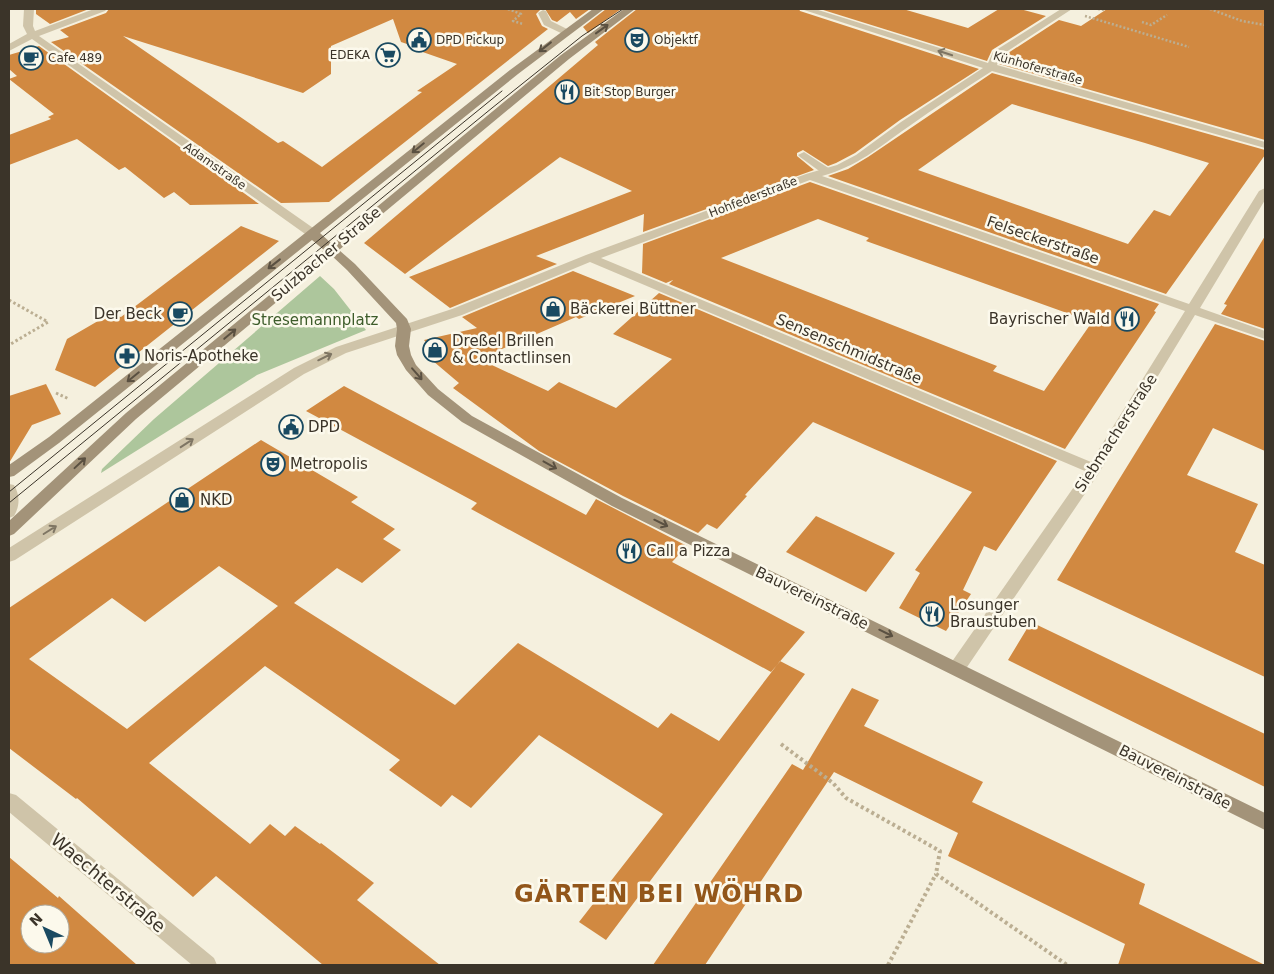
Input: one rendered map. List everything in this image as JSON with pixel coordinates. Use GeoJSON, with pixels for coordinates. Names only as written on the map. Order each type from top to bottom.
{"type":"FeatureCollection","features":[{"type":"Feature","properties":{"kind":"main road","name":"Sulzbacher Straße"},"geometry":{"type":"LineString","coordinates":[[9,472],[54,440],[566,32],[599,9]]}},
{"type":"Feature","properties":{"kind":"main road","name":"Sulzbacher Straße"},"geometry":{"type":"LineString","coordinates":[[9,530],[132,416],[565,57],[630,9]]}},
{"type":"Feature","properties":{"kind":"main road","name":"Adamstraße"},"geometry":{"type":"LineString","coordinates":[[312,233],[332,249],[374,290],[402,322],[404,329]]}},
{"type":"Feature","properties":{"kind":"main road","name":"Bauvereinstraße"},"geometry":{"type":"LineString","coordinates":[[404,329],[402,346],[404,355],[411,367],[433,392],[467,419],[617,502],[957,668],[1265,822]]}},
{"type":"Feature","properties":{"kind":"street"},"geometry":{"type":"LineString","coordinates":[[29,9],[28,26],[32,35]]}},
{"type":"Feature","properties":{"kind":"street"},"geometry":{"type":"LineString","coordinates":[[9,48],[32,35],[102,9]]}},
{"type":"Feature","properties":{"kind":"street","name":"Künhoferstraße"},"geometry":{"type":"LineString","coordinates":[[806,9],[991,68],[1265,145]]}},
{"type":"Feature","properties":{"kind":"street","name":"Hohfederstraße"},"geometry":{"type":"LineString","coordinates":[[404,329],[457,312],[590,258],[810,176],[841,167],[860,157],[905,124],[991,68],[996,54],[1066,9]]}},
{"type":"Feature","properties":{"kind":"street"},"geometry":{"type":"LineString","coordinates":[[543,13],[547,23],[566,32]]}},
{"type":"Feature","properties":{"kind":"street","name":"Adamstraße"},"geometry":{"type":"LineString","coordinates":[[32,35],[111,93],[312,233]]}},
{"type":"Feature","properties":{"kind":"street"},"geometry":{"type":"LineString","coordinates":[[804,155],[826,172]]}},
{"type":"Feature","properties":{"kind":"street","name":"Felseckerstraße"},"geometry":{"type":"LineString","coordinates":[[810,176],[1265,335]]}},
{"type":"Feature","properties":{"kind":"street","name":"Siebmacherstraße"},"geometry":{"type":"LineString","coordinates":[[957,668],[1094,469],[1194,310],[1265,192]]}},
{"type":"Feature","properties":{"kind":"street","name":"Sensenschmidstraße"},"geometry":{"type":"LineString","coordinates":[[590,258],[1094,469]]}},
{"type":"Feature","properties":{"kind":"street"},"geometry":{"type":"LineString","coordinates":[[9,556],[299,371],[341,350],[404,329]]}},
{"type":"Feature","properties":{"kind":"street"},"geometry":{"type":"LineString","coordinates":[[9,489],[12,495],[9,512]]}},
{"type":"Feature","properties":{"kind":"street","name":"Waechterstraße"},"geometry":{"type":"LineString","coordinates":[[9,800],[207,965]]}},
{"type":"Feature","properties":{"kind":"path"},"geometry":{"type":"LineString","coordinates":[[1066,9],[1189,47]]}},
{"type":"Feature","properties":{"kind":"path"},"geometry":{"type":"LineString","coordinates":[[1098,9],[1105,10]]}},
{"type":"Feature","properties":{"kind":"path"},"geometry":{"type":"LineString","coordinates":[[1210,9],[1242,21],[1265,26]]}},
{"type":"Feature","properties":{"kind":"path"},"geometry":{"type":"LineString","coordinates":[[1215,17],[1221,13]]}},
{"type":"Feature","properties":{"kind":"path"},"geometry":{"type":"LineString","coordinates":[[1142,22],[1150,25],[1167,15]]}},
{"type":"Feature","properties":{"kind":"path"},"geometry":{"type":"LineString","coordinates":[[9,300],[48,322],[9,345]]}},
{"type":"Feature","properties":{"kind":"path"},"geometry":{"type":"LineString","coordinates":[[781,744],[833,783],[846,798],[940,851],[936,874],[888,965]]}},
{"type":"Feature","properties":{"kind":"path"},"geometry":{"type":"LineString","coordinates":[[936,874],[1067,965]]}},
{"type":"Feature","properties":{"kind":"green space","name":"Stresemannplatz"},"geometry":{"type":"Polygon","coordinates":[[[320,276],[334,289],[366,330],[257,375],[101,473],[102,469],[154,419],[320,276]]]}},
{"type":"Feature","properties":{"kind":"building"},"geometry":{"type":"Polygon","coordinates":[[[36,9],[89,9],[50,24],[36,14],[36,9]]]}},
{"type":"Feature","properties":{"kind":"building"},"geometry":{"type":"Polygon","coordinates":[[[109,9],[541,9],[536,14],[542,26],[548,29],[329,202],[281,203],[51,42],[69,37],[60,30],[106,13],[109,9]],[[393,19],[331,46],[331,74],[303,93],[123,36],[278,143],[283,141],[322,167],[422,92],[417,91],[457,64],[414,49],[413,46],[401,42],[393,19]]]}},
{"type":"Feature","properties":{"kind":"building"},"geometry":{"type":"Polygon","coordinates":[[[545,9],[590,9],[576,19],[570,12],[557,22],[552,20],[545,9]]]}},
{"type":"Feature","properties":{"kind":"building"},"geometry":{"type":"Polygon","coordinates":[[[606,9],[621,9],[588,33],[583,27],[606,9]]]}},
{"type":"Feature","properties":{"kind":"building"},"geometry":{"type":"Polygon","coordinates":[[[637,9],[799,9],[800,11],[979,69],[900,120],[855,153],[836,163],[828,166],[803,150],[797,153],[797,156],[814,170],[643,232],[644,214],[536,256],[557,264],[450,308],[409,277],[632,191],[560,157],[405,274],[364,243],[598,45],[595,42],[637,9]]]}},
{"type":"Feature","properties":{"kind":"building"},"geometry":{"type":"Polygon","coordinates":[[[820,9],[903,9],[968,28],[999,9],[1020,9],[1046,16],[992,50],[987,61],[820,9]]]}},
{"type":"Feature","properties":{"kind":"building"},"geometry":{"type":"Polygon","coordinates":[[[1107,9],[1265,9],[1265,140],[999,64],[1002,57],[1059,20],[1081,26],[1107,9]]]}},
{"type":"Feature","properties":{"kind":"building"},"geometry":{"type":"Polygon","coordinates":[[[39,46],[259,204],[190,205],[174,192],[164,198],[125,167],[119,170],[77,139],[9,165],[9,135],[51,119],[48,117],[54,114],[9,79],[17,76],[9,69],[9,55],[39,46]]]}},
{"type":"Feature","properties":{"kind":"building"},"geometry":{"type":"Polygon","coordinates":[[[992,73],[1265,150],[1265,155],[1166,294],[828,176],[848,169],[992,73]],[[1012,104],[918,170],[1128,244],[1154,210],[1170,216],[1209,163],[1012,104]]]}},
{"type":"Feature","properties":{"kind":"building"},"geometry":{"type":"Polygon","coordinates":[[[810,182],[1159,304],[1154,311],[1156,312],[1065,449],[669,284],[673,280],[666,283],[642,273],[643,244],[810,182]],[[818,219],[721,258],[997,366],[993,371],[1044,391],[1092,322],[866,241],[869,238],[818,219]]]}},
{"type":"Feature","properties":{"kind":"building"},"geometry":{"type":"Polygon","coordinates":[[[241,226],[279,241],[95,387],[55,370],[67,339],[110,314],[121,317],[241,226]]]}},
{"type":"Feature","properties":{"kind":"building"},"geometry":{"type":"Polygon","coordinates":[[[1265,236],[1265,329],[1221,314],[1227,305],[1224,304],[1265,236]]]}},
{"type":"Feature","properties":{"kind":"building"},"geometry":{"type":"Polygon","coordinates":[[[573,271],[635,296],[579,319],[576,317],[479,359],[548,391],[559,382],[616,408],[672,359],[613,334],[659,293],[1057,461],[996,551],[984,546],[963,590],[971,594],[946,631],[899,608],[920,573],[915,570],[972,492],[813,422],[745,495],[747,496],[717,529],[707,524],[698,533],[539,451],[453,388],[459,383],[433,361],[439,359],[424,340],[477,328],[462,317],[573,271]]]}},
{"type":"Feature","properties":{"kind":"building"},"geometry":{"type":"Polygon","coordinates":[[[1215,324],[1265,341],[1265,451],[1213,428],[1187,475],[1258,504],[1235,552],[1265,565],[1265,677],[1057,580],[1215,324]]]}},
{"type":"Feature","properties":{"kind":"building"},"geometry":{"type":"Polygon","coordinates":[[[46,384],[61,414],[32,425],[9,463],[9,396],[46,384]]]}},
{"type":"Feature","properties":{"kind":"building"},"geometry":{"type":"Polygon","coordinates":[[[344,386],[586,515],[596,499],[687,546],[672,562],[805,632],[771,672],[471,509],[477,503],[306,411],[344,386]]]}},
{"type":"Feature","properties":{"kind":"building"},"geometry":{"type":"Polygon","coordinates":[[[261,440],[358,497],[351,502],[395,529],[383,539],[401,550],[362,583],[337,568],[294,603],[455,705],[518,643],[658,728],[671,713],[719,741],[780,661],[805,674],[606,940],[579,922],[663,814],[539,735],[471,808],[452,795],[441,807],[389,770],[400,760],[265,666],[149,763],[250,844],[270,824],[285,836],[295,826],[321,843],[374,883],[357,900],[440,965],[323,965],[216,876],[193,897],[77,798],[9,748],[9,608],[261,440]],[[219,566],[145,622],[112,598],[29,659],[127,729],[278,606],[219,566]]]}},
{"type":"Feature","properties":{"kind":"building"},"geometry":{"type":"Polygon","coordinates":[[[816,516],[895,553],[866,592],[786,552],[816,516]]]}},
{"type":"Feature","properties":{"kind":"building"},"geometry":{"type":"Polygon","coordinates":[[[1031,622],[1265,734],[1265,787],[1008,660],[1031,622]]]}},
{"type":"Feature","properties":{"kind":"building"},"geometry":{"type":"Polygon","coordinates":[[[852,688],[879,700],[864,726],[983,782],[972,802],[1145,884],[1139,904],[1265,965],[1118,965],[1125,944],[948,856],[958,833],[834,772],[705,965],[653,965],[792,764],[803,770],[852,688]]]}},
{"type":"Feature","properties":{"kind":"building"},"geometry":{"type":"Polygon","coordinates":[[[9,857],[58,898],[59,896],[68,904],[20,904],[20,954],[70,954],[70,906],[137,965],[9,965],[9,857]]]}},
{"type":"Feature","properties":{"kind":"tram line"},"geometry":{"type":"LineString","coordinates":[[9,503],[492,108],[582,36],[623,9]]}},
{"type":"Feature","properties":{"kind":"tram line"},"geometry":{"type":"LineString","coordinates":[[9,492],[502,91]]}},
{"type":"Feature","properties":{"kind":"place","name":"DPD Pickup"},"geometry":{"type":"Point","coordinates":[419,40]}},
{"type":"Feature","properties":{"kind":"place","name":"Objektf"},"geometry":{"type":"Point","coordinates":[637,40]}},
{"type":"Feature","properties":{"kind":"place","name":"EDEKA"},"geometry":{"type":"Point","coordinates":[388,55]}},
{"type":"Feature","properties":{"kind":"place","name":"Cafe 489"},"geometry":{"type":"Point","coordinates":[31,58]}},
{"type":"Feature","properties":{"kind":"place","name":"Bit Stop Burger"},"geometry":{"type":"Point","coordinates":[567,92]}},
{"type":"Feature","properties":{"kind":"place","name":"Bäckerei Büttner"},"geometry":{"type":"Point","coordinates":[553,309]}},
{"type":"Feature","properties":{"kind":"place","name":"Der Beck"},"geometry":{"type":"Point","coordinates":[180,314]}},
{"type":"Feature","properties":{"kind":"place","name":"Bayrischer Wald"},"geometry":{"type":"Point","coordinates":[1127,319]}},
{"type":"Feature","properties":{"kind":"place","name":"Dreßel Brillen & Contactlinsen"},"geometry":{"type":"Point","coordinates":[435,350]}},
{"type":"Feature","properties":{"kind":"place","name":"Noris-Apotheke"},"geometry":{"type":"Point","coordinates":[127,356]}},
{"type":"Feature","properties":{"kind":"place","name":"DPD"},"geometry":{"type":"Point","coordinates":[291,427]}},
{"type":"Feature","properties":{"kind":"place","name":"Metropolis"},"geometry":{"type":"Point","coordinates":[273,464]}},
{"type":"Feature","properties":{"kind":"place","name":"NKD"},"geometry":{"type":"Point","coordinates":[182,500]}},
{"type":"Feature","properties":{"kind":"place","name":"Call a Pizza"},"geometry":{"type":"Point","coordinates":[629,551]}},
{"type":"Feature","properties":{"kind":"place","name":"Losunger Braustuben"},"geometry":{"type":"Point","coordinates":[932,614]}},
{"type":"Feature","properties":{"kind":"district","name":"GÄRTEN BEI WÖHRD"},"geometry":{"type":"Point","coordinates":[659,894]}}]}
